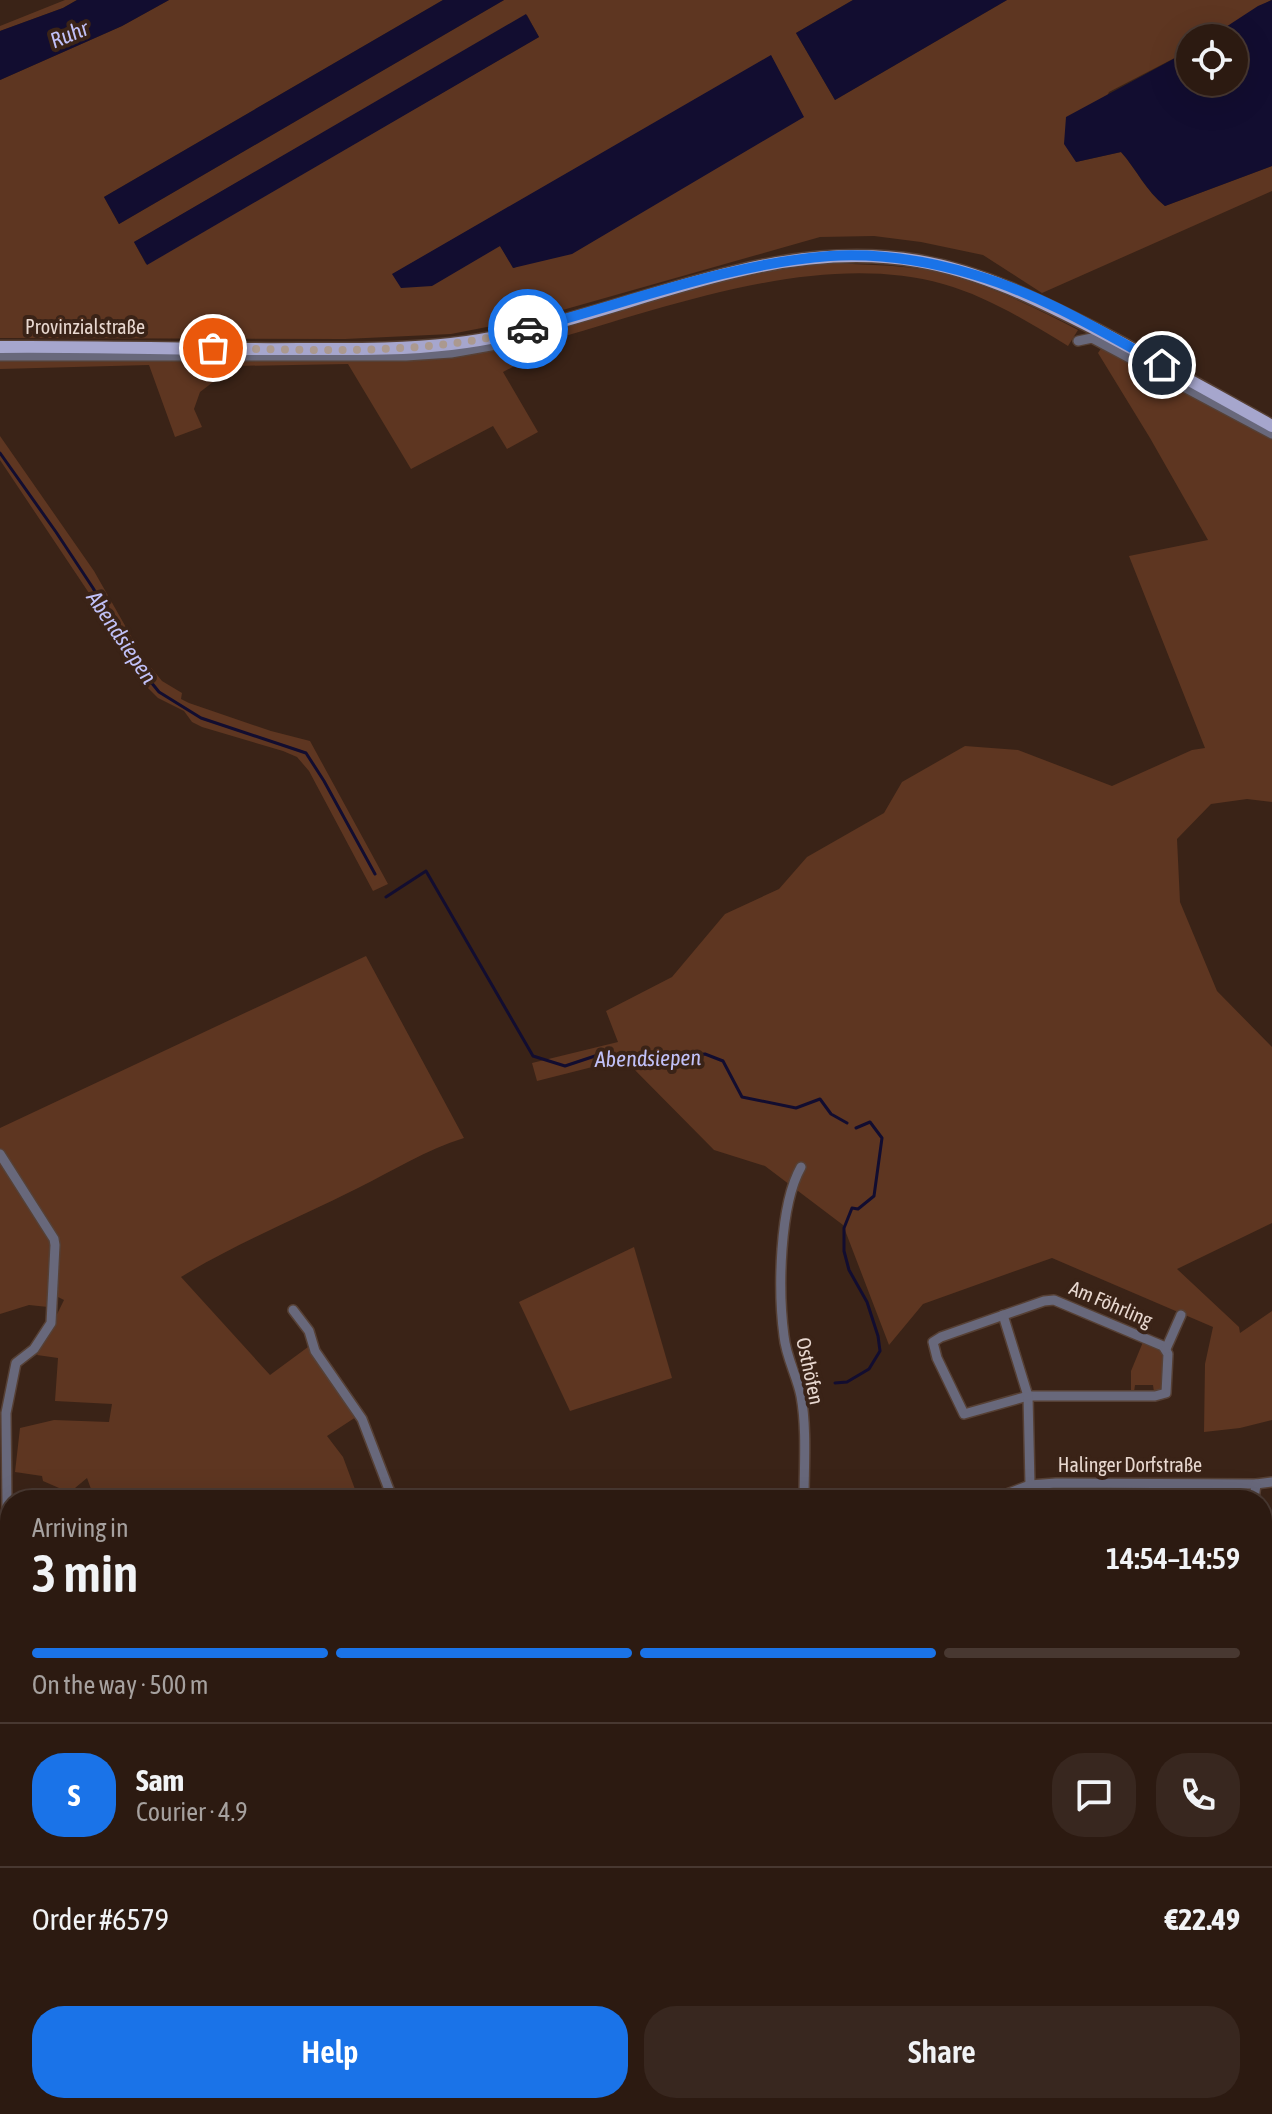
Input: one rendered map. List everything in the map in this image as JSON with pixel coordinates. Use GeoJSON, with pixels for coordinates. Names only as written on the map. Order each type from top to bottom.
{"type":"FeatureCollection","features":[{"type":"Feature","properties":{"kind":"main road","name":"Provinzialstraße"},"geometry":{"type":"LineString","coordinates":[[0,347],[402,349],[453,344],[497,337],[733,272],[832,256],[874,256],[948,267],[1010,288],[1135,350],[1272,426]]}},
{"type":"Feature","properties":{"kind":"street"},"geometry":{"type":"LineString","coordinates":[[1078,341],[1092,338],[1272,434]]}},
{"type":"Feature","properties":{"kind":"street","name":"Provinzialstraße"},"geometry":{"type":"LineString","coordinates":[[0,356],[406,356],[451,353],[502,344],[510,351]]}},
{"type":"Feature","properties":{"kind":"street"},"geometry":{"type":"LineString","coordinates":[[0,1154],[55,1245],[51,1323],[34,1349],[16,1363],[6,1413],[7,1490]]}},
{"type":"Feature","properties":{"kind":"street","name":"Osthöfen"},"geometry":{"type":"LineString","coordinates":[[801,1167],[795,1177],[787,1211],[782,1250],[784,1338],[801,1395],[804,1490]]}},
{"type":"Feature","properties":{"kind":"street","name":"Am Föhrling"},"geometry":{"type":"LineString","coordinates":[[1054,1300],[1166,1349],[1168,1388],[1164,1396],[1028,1396],[964,1414],[933,1342],[1003,1315],[1054,1300]]}},
{"type":"Feature","properties":{"kind":"street"},"geometry":{"type":"LineString","coordinates":[[293,1310],[309,1331],[315,1351],[362,1419],[389,1490]]}},
{"type":"Feature","properties":{"kind":"street"},"geometry":{"type":"LineString","coordinates":[[1003,1315],[1028,1396],[1030,1485]]}},
{"type":"Feature","properties":{"kind":"street"},"geometry":{"type":"LineString","coordinates":[[1166,1349],[1181,1315]]}},
{"type":"Feature","properties":{"kind":"street","name":"Halinger Dorfstraße"},"geometry":{"type":"LineString","coordinates":[[1017,1490],[1030,1485],[1272,1482]]}},
{"type":"Feature","properties":{"kind":"street"},"geometry":{"type":"LineString","coordinates":[[1255,1490],[1256,1484]]}},
{"type":"Feature","properties":{"kind":"shaded area"},"geometry":{"type":"Polygon","coordinates":[[[65,0],[77,0],[0,31],[0,26],[65,0]]]}},
{"type":"Feature","properties":{"kind":"shaded area"},"geometry":{"type":"Polygon","coordinates":[[[169,0],[443,0],[104,197],[119,224],[504,0],[853,0],[796,33],[835,100],[1007,0],[1271,0],[1232,24],[1176,24],[1176,57],[1109,92],[1076,162],[1121,152],[1152,194],[1165,206],[1272,166],[1272,191],[1042,293],[983,255],[874,236],[820,237],[538,317],[451,334],[345,339],[0,338],[0,80],[122,26],[169,0]],[[527,15],[134,242],[146,264],[539,37],[527,15]],[[771,56],[393,274],[500,246],[514,268],[803,117],[771,56]]]}},
{"type":"Feature","properties":{"kind":"shaded area"},"geometry":{"type":"Polygon","coordinates":[[[836,263],[943,273],[1002,294],[1078,330],[1068,346],[1008,311],[960,289],[895,275],[845,274],[794,278],[691,299],[517,353],[515,341],[674,294],[755,274],[836,263]]]}},
{"type":"Feature","properties":{"kind":"shaded area"},"geometry":{"type":"Polygon","coordinates":[[[1104,344],[1272,434],[1272,802],[1247,799],[1211,804],[1177,839],[1180,902],[1217,991],[1272,1047],[1272,1223],[1177,1269],[1239,1327],[1240,1333],[1272,1311],[1272,1420],[1204,1432],[1205,1364],[1213,1327],[1052,1258],[923,1304],[889,1345],[843,1225],[765,1166],[714,1150],[624,1059],[537,1081],[532,1063],[618,1042],[606,1011],[672,977],[725,914],[779,889],[807,857],[884,813],[902,782],[965,746],[1018,750],[1112,786],[1192,750],[1205,748],[1129,556],[1208,540],[1098,353],[1104,344]]]}},
{"type":"Feature","properties":{"kind":"shaded area"},"geometry":{"type":"Polygon","coordinates":[[[489,347],[510,360],[524,361],[503,372],[538,432],[507,449],[493,426],[411,469],[348,364],[234,366],[200,392],[194,409],[202,427],[175,437],[149,365],[0,369],[0,356],[489,347]]]}},
{"type":"Feature","properties":{"kind":"shaded area"},"geometry":{"type":"Polygon","coordinates":[[[0,436],[94,571],[144,659],[162,681],[182,693],[181,699],[189,703],[310,741],[388,884],[373,891],[309,771],[297,757],[202,727],[192,722],[184,711],[158,698],[144,684],[99,608],[0,460],[0,436]]]}},
{"type":"Feature","properties":{"kind":"shaded area"},"geometry":{"type":"Polygon","coordinates":[[[366,956],[464,1138],[423,1154],[181,1277],[270,1375],[308,1347],[356,1417],[327,1436],[343,1457],[355,1490],[91,1490],[87,1478],[73,1490],[59,1490],[43,1481],[42,1476],[15,1472],[20,1428],[54,1420],[109,1422],[112,1404],[55,1401],[58,1358],[37,1355],[64,1300],[48,1292],[48,1307],[29,1305],[0,1314],[0,1128],[366,956]]]}},
{"type":"Feature","properties":{"kind":"shaded area"},"geometry":{"type":"Polygon","coordinates":[[[634,1247],[672,1378],[570,1411],[519,1302],[634,1247]]]}},
{"type":"Feature","properties":{"kind":"shaded area"},"geometry":{"type":"Polygon","coordinates":[[[1143,1342],[1158,1348],[1163,1355],[1165,1371],[1160,1391],[1154,1392],[1153,1385],[1135,1385],[1134,1392],[1131,1392],[1131,1371],[1143,1342]]]}},
{"type":"Feature","properties":{"kind":"water","name":"Ruhr"},"geometry":{"type":"Polygon","coordinates":[[[77,0],[169,0],[122,26],[0,80],[0,31],[77,0]]]}},
{"type":"Feature","properties":{"kind":"water"},"geometry":{"type":"Polygon","coordinates":[[[443,0],[504,0],[119,224],[104,197],[443,0]]]}},
{"type":"Feature","properties":{"kind":"water"},"geometry":{"type":"Polygon","coordinates":[[[853,0],[1007,0],[835,100],[796,33],[853,0]]]}},
{"type":"Feature","properties":{"kind":"water"},"geometry":{"type":"Polygon","coordinates":[[[1272,0],[1272,166],[1165,206],[1152,194],[1121,152],[1076,162],[1064,144],[1066,117],[1176,58],[1176,96],[1248,96],[1248,24],[1230,24],[1272,0]]]}},
{"type":"Feature","properties":{"kind":"water"},"geometry":{"type":"Polygon","coordinates":[[[526,14],[539,37],[147,265],[134,242],[526,14]]]}},
{"type":"Feature","properties":{"kind":"water"},"geometry":{"type":"Polygon","coordinates":[[[771,55],[804,117],[572,254],[513,268],[500,246],[432,286],[401,288],[392,274],[771,55]]]}},
{"type":"Feature","properties":{"kind":"waterway","name":"Abendsiepen"},"geometry":{"type":"LineString","coordinates":[[0,453],[93,588],[138,666],[159,692],[201,718],[306,753],[375,874]]}},
{"type":"Feature","properties":{"kind":"waterway","name":"Abendsiepen"},"geometry":{"type":"LineString","coordinates":[[386,897],[426,871],[533,1056],[565,1066],[595,1056],[705,1054],[723,1061],[742,1097],[796,1108],[820,1099],[831,1114],[847,1123]]}},
{"type":"Feature","properties":{"kind":"waterway","name":"Abendsiepen"},"geometry":{"type":"LineString","coordinates":[[835,1383],[847,1382],[869,1369],[880,1351],[867,1302],[849,1270],[844,1251],[844,1228],[852,1208],[858,1209],[874,1196],[882,1138],[870,1122],[856,1128]]}},
{"type":"Feature","properties":{"kind":"way so far"},"geometry":{"type":"LineString","coordinates":[[213,348],[402,349],[453,344],[528,329]]}},
{"type":"Feature","properties":{"kind":"route"},"geometry":{"type":"LineString","coordinates":[[528,329],[733,272],[832,256],[874,256],[917,261],[979,276],[1056,309],[1162,365]]}}]}
